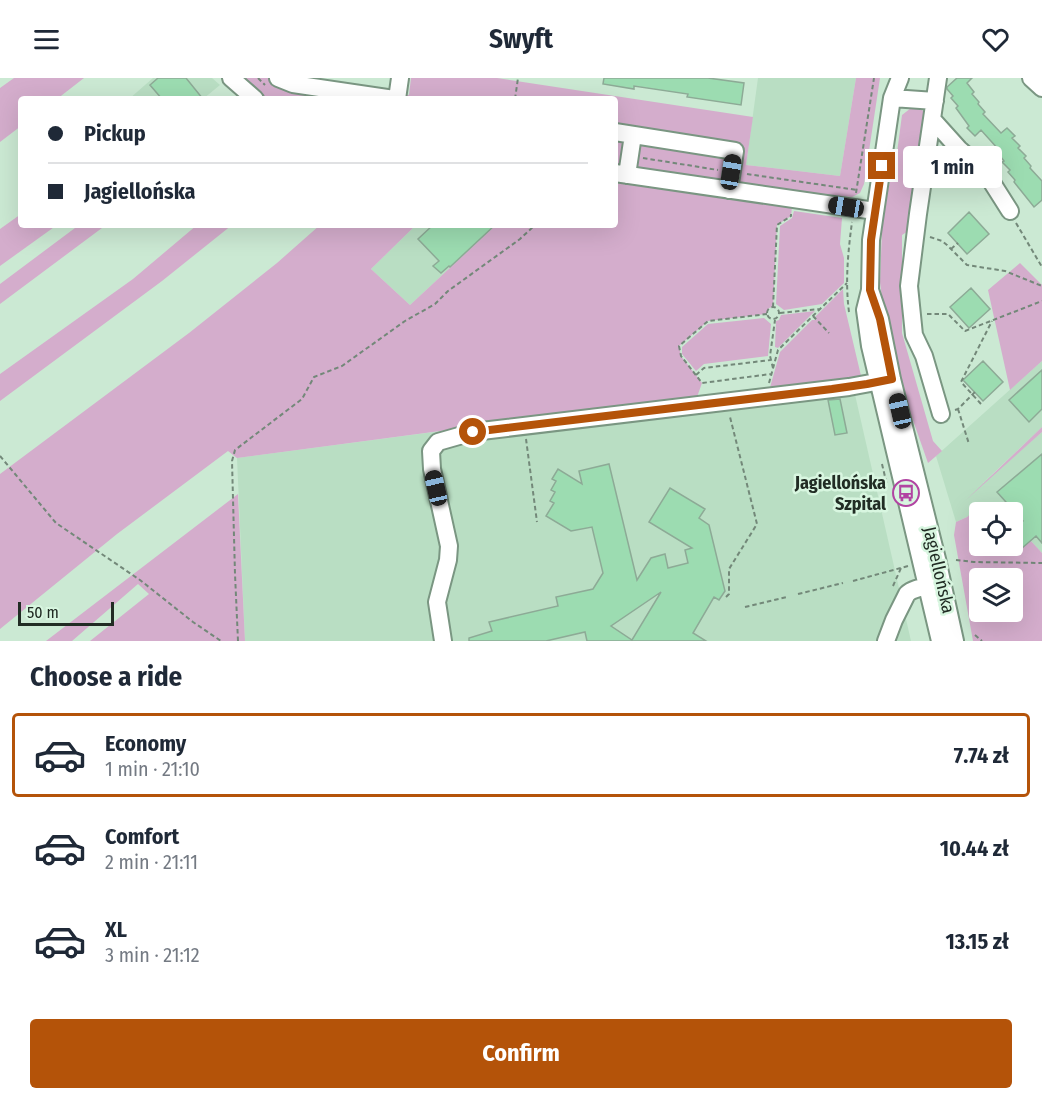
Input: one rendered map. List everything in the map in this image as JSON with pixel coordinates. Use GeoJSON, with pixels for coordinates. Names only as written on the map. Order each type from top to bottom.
{"type":"FeatureCollection","features":[{"type":"Feature","properties":{"kind":"street"},"geometry":{"type":"LineString","coordinates":[[231,78],[253,90]]}},
{"type":"Feature","properties":{"kind":"street"},"geometry":{"type":"LineString","coordinates":[[278,78],[293,84],[375,96]]}},
{"type":"Feature","properties":{"kind":"street"},"geometry":{"type":"LineString","coordinates":[[396,96],[400,78]]}},
{"type":"Feature","properties":{"kind":"street","name":"Jagiellońska"},"geometry":{"type":"LineString","coordinates":[[888,78],[892,98]]}},
{"type":"Feature","properties":{"kind":"street","name":"Jagiellońska"},"geometry":{"type":"LineString","coordinates":[[900,78],[892,98],[875,211],[871,240],[870,290],[880,319],[886,380],[935,585],[955,641]]}},
{"type":"Feature","properties":{"kind":"street"},"geometry":{"type":"LineString","coordinates":[[938,78],[909,286],[914,335],[924,356],[941,414]]}},
{"type":"Feature","properties":{"kind":"street"},"geometry":{"type":"LineString","coordinates":[[1031,78],[1042,88]]}},
{"type":"Feature","properties":{"kind":"street"},"geometry":{"type":"LineString","coordinates":[[892,98],[935,101]]}},
{"type":"Feature","properties":{"kind":"street"},"geometry":{"type":"LineString","coordinates":[[932,119],[992,181],[1010,212]]}},
{"type":"Feature","properties":{"kind":"street"},"geometry":{"type":"LineString","coordinates":[[618,132],[735,151],[729,190]]}},
{"type":"Feature","properties":{"kind":"street"},"geometry":{"type":"LineString","coordinates":[[633,135],[621,174],[875,211]]}},
{"type":"Feature","properties":{"kind":"street"},"geometry":{"type":"LineString","coordinates":[[443,641],[437,602],[448,560],[449,546],[432,469],[432,451],[438,442],[473,432],[803,393],[886,380]]}},
{"type":"Feature","properties":{"kind":"street"},"geometry":{"type":"LineString","coordinates":[[886,641],[907,594],[914,589],[935,585]]}},
{"type":"Feature","properties":{"kind":"street","name":"Jagiellońska"},"geometry":{"type":"LineString","coordinates":[[935,585],[940,641]]}},
{"type":"Feature","properties":{"kind":"path"},"geometry":{"type":"LineString","coordinates":[[515,96],[518,78]]}},
{"type":"Feature","properties":{"kind":"path"},"geometry":{"type":"LineString","coordinates":[[855,199],[874,78]]}},
{"type":"Feature","properties":{"kind":"path"},"geometry":{"type":"LineString","coordinates":[[774,307],[777,225],[791,216],[792,207]]}},
{"type":"Feature","properties":{"kind":"path"},"geometry":{"type":"LineString","coordinates":[[1010,212],[1042,267]]}},
{"type":"Feature","properties":{"kind":"path"},"geometry":{"type":"LineString","coordinates":[[847,258],[852,218]]}},
{"type":"Feature","properties":{"kind":"path"},"geometry":{"type":"LineString","coordinates":[[238,641],[232,472],[235,450],[302,399],[314,377],[342,366],[405,321],[435,304],[448,291],[532,228]]}},
{"type":"Feature","properties":{"kind":"path"},"geometry":{"type":"LineString","coordinates":[[915,235],[942,241],[967,265],[1005,271],[1042,286]]}},
{"type":"Feature","properties":{"kind":"path"},"geometry":{"type":"LineString","coordinates":[[951,249],[958,243]]}},
{"type":"Feature","properties":{"kind":"path"},"geometry":{"type":"LineString","coordinates":[[769,383],[778,350],[847,283]]}},
{"type":"Feature","properties":{"kind":"path"},"geometry":{"type":"LineString","coordinates":[[912,315],[948,314],[965,331],[1042,301]]}},
{"type":"Feature","properties":{"kind":"path"},"geometry":{"type":"LineString","coordinates":[[774,307],[780,313]]}},
{"type":"Feature","properties":{"kind":"path"},"geometry":{"type":"LineString","coordinates":[[767,314],[769,308],[774,307]]}},
{"type":"Feature","properties":{"kind":"path"},"geometry":{"type":"LineString","coordinates":[[780,313],[820,309]]}},
{"type":"Feature","properties":{"kind":"path"},"geometry":{"type":"LineString","coordinates":[[773,368],[771,349],[775,320],[780,313]]}},
{"type":"Feature","properties":{"kind":"path"},"geometry":{"type":"LineString","coordinates":[[767,314],[769,318],[775,320]]}},
{"type":"Feature","properties":{"kind":"path"},"geometry":{"type":"LineString","coordinates":[[767,314],[708,321],[679,346],[681,356],[702,383],[771,374]]}},
{"type":"Feature","properties":{"kind":"path"},"geometry":{"type":"LineString","coordinates":[[813,316],[829,333]]}},
{"type":"Feature","properties":{"kind":"path"},"geometry":{"type":"LineString","coordinates":[[955,321],[959,317]]}},
{"type":"Feature","properties":{"kind":"path"},"geometry":{"type":"LineString","coordinates":[[981,404],[961,382],[992,321]]}},
{"type":"Feature","properties":{"kind":"path"},"geometry":{"type":"LineString","coordinates":[[771,349],[778,350]]}},
{"type":"Feature","properties":{"kind":"path"},"geometry":{"type":"LineString","coordinates":[[696,375],[705,368],[771,360]]}},
{"type":"Feature","properties":{"kind":"path"},"geometry":{"type":"LineString","coordinates":[[941,414],[958,409],[975,392]]}},
{"type":"Feature","properties":{"kind":"path"},"geometry":{"type":"LineString","coordinates":[[958,409],[969,444]]}},
{"type":"Feature","properties":{"kind":"path"},"geometry":{"type":"LineString","coordinates":[[726,597],[729,594],[729,569],[757,524],[729,413]]}},
{"type":"Feature","properties":{"kind":"path"},"geometry":{"type":"LineString","coordinates":[[526,436],[537,522]]}},
{"type":"Feature","properties":{"kind":"path"},"geometry":{"type":"LineString","coordinates":[[0,456],[56,523],[140,580],[221,641]]}},
{"type":"Feature","properties":{"kind":"path"},"geometry":{"type":"LineString","coordinates":[[956,560],[1042,563]]}},
{"type":"Feature","properties":{"kind":"path"},"geometry":{"type":"LineString","coordinates":[[853,581],[911,565]]}},
{"type":"Feature","properties":{"kind":"path"},"geometry":{"type":"LineString","coordinates":[[798,594],[843,583]]}},
{"type":"Feature","properties":{"kind":"path"},"geometry":{"type":"LineString","coordinates":[[745,607],[787,597]]}},
{"type":"Feature","properties":{"kind":"path"},"geometry":{"type":"LineString","coordinates":[[975,635],[982,641]]}},
{"type":"Feature","properties":{"kind":"shaded area"},"geometry":{"type":"Polygon","coordinates":[[[14,78],[84,78],[61,96],[18,96],[18,128],[0,142],[0,88],[14,78]]]}},
{"type":"Feature","properties":{"kind":"shaded area"},"geometry":{"type":"Polygon","coordinates":[[[153,78],[212,78],[220,85],[207,96],[132,96],[153,78]]]}},
{"type":"Feature","properties":{"kind":"shaded area"},"geometry":{"type":"Polygon","coordinates":[[[242,78],[289,78],[409,95],[411,78],[497,78],[615,96],[261,96],[242,78]]]}},
{"type":"Feature","properties":{"kind":"shaded area"},"geometry":{"type":"Polygon","coordinates":[[[758,78],[856,78],[840,176],[746,165],[758,78]]]}},
{"type":"Feature","properties":{"kind":"shaded area"},"geometry":{"type":"Polygon","coordinates":[[[856,78],[880,78],[864,184],[860,193],[852,197],[793,191],[618,165],[618,96],[753,117],[746,165],[840,176],[856,78]]]}},
{"type":"Feature","properties":{"kind":"shaded area"},"geometry":{"type":"Polygon","coordinates":[[[911,108],[920,109],[928,114],[913,228],[902,235],[902,333],[933,441],[942,451],[928,463],[896,372],[884,315],[880,282],[882,230],[888,190],[894,175],[902,115],[911,108]]]}},
{"type":"Feature","properties":{"kind":"shaded area"},"geometry":{"type":"Polygon","coordinates":[[[618,183],[792,207],[791,216],[777,225],[773,307],[769,308],[767,314],[708,321],[679,346],[681,356],[702,383],[697,397],[237,458],[228,451],[117,534],[0,629],[0,474],[189,333],[277,263],[317,228],[413,228],[371,269],[410,305],[493,228],[618,228],[618,183]]]}},
{"type":"Feature","properties":{"kind":"shaded area"},"geometry":{"type":"Polygon","coordinates":[[[794,211],[842,218],[840,244],[844,258],[844,283],[822,304],[784,310],[776,304],[780,226],[792,218],[794,211]]]}},
{"type":"Feature","properties":{"kind":"shaded area"},"geometry":{"type":"Polygon","coordinates":[[[18,216],[18,228],[53,228],[0,266],[0,229],[18,216]]]}},
{"type":"Feature","properties":{"kind":"shaded area"},"geometry":{"type":"Polygon","coordinates":[[[75,228],[102,228],[0,304],[0,284],[75,228]]]}},
{"type":"Feature","properties":{"kind":"shaded area"},"geometry":{"type":"Polygon","coordinates":[[[193,228],[228,228],[162,281],[0,401],[0,374],[133,279],[193,228]]]}},
{"type":"Feature","properties":{"kind":"shaded area"},"geometry":{"type":"Polygon","coordinates":[[[413,228],[493,228],[410,305],[371,269],[413,228]]]}},
{"type":"Feature","properties":{"kind":"shaded area"},"geometry":{"type":"Polygon","coordinates":[[[1020,263],[1042,285],[1042,361],[1010,390],[988,290],[1020,263]]]}},
{"type":"Feature","properties":{"kind":"shaded area"},"geometry":{"type":"Polygon","coordinates":[[[843,289],[844,304],[862,380],[769,391],[780,352],[812,320],[816,320],[814,318],[843,289]]]}},
{"type":"Feature","properties":{"kind":"shaded area"},"geometry":{"type":"Polygon","coordinates":[[[815,311],[778,348],[775,347],[776,321],[781,315],[815,311]]]}},
{"type":"Feature","properties":{"kind":"shaded area"},"geometry":{"type":"Polygon","coordinates":[[[764,318],[771,324],[768,356],[704,364],[696,371],[682,354],[682,347],[708,324],[764,318]]]}},
{"type":"Feature","properties":{"kind":"shaded area"},"geometry":{"type":"Polygon","coordinates":[[[1042,361],[1042,427],[983,483],[1042,432],[1042,553],[1031,541],[1023,547],[1023,502],[969,502],[969,516],[956,522],[936,456],[1042,361]]]}},
{"type":"Feature","properties":{"kind":"shaded area"},"geometry":{"type":"Polygon","coordinates":[[[851,377],[911,641],[245,641],[237,458],[851,377]]]}},
{"type":"Feature","properties":{"kind":"shaded area"},"geometry":{"type":"Polygon","coordinates":[[[1042,427],[1042,432],[966,500],[1042,427]]]}},
{"type":"Feature","properties":{"kind":"shaded area"},"geometry":{"type":"Polygon","coordinates":[[[238,494],[245,641],[90,641],[149,594],[138,584],[72,641],[46,641],[238,494]]]}},
{"type":"Feature","properties":{"kind":"shaded area"},"geometry":{"type":"Polygon","coordinates":[[[969,515],[969,556],[1023,556],[1023,547],[1031,541],[1042,553],[1042,641],[973,641],[970,622],[1023,622],[1023,568],[969,568],[969,619],[954,535],[956,522],[969,515]]]}},
{"type":"Feature","properties":{"kind":"building"},"geometry":{"type":"Polygon","coordinates":[[[158,78],[186,78],[201,96],[159,96],[150,85],[158,78]]]}},
{"type":"Feature","properties":{"kind":"building"},"geometry":{"type":"Polygon","coordinates":[[[604,78],[708,78],[744,83],[741,105],[687,97],[688,94],[603,84],[604,78]]]}},
{"type":"Feature","properties":{"kind":"building"},"geometry":{"type":"Polygon","coordinates":[[[957,78],[972,78],[967,83],[985,112],[983,114],[1001,133],[1007,128],[1015,136],[1012,138],[1026,156],[1024,158],[1031,166],[1030,168],[1042,181],[1042,200],[1034,207],[1014,182],[1015,180],[1008,172],[1010,170],[1002,162],[1004,161],[997,152],[999,150],[981,130],[975,136],[967,128],[969,126],[956,108],[958,106],[947,89],[957,78]]]}},
{"type":"Feature","properties":{"kind":"building"},"geometry":{"type":"Polygon","coordinates":[[[969,212],[989,234],[967,254],[948,233],[969,212]]]}},
{"type":"Feature","properties":{"kind":"building"},"geometry":{"type":"Polygon","coordinates":[[[430,228],[492,228],[441,273],[433,266],[439,261],[418,239],[430,228]]]}},
{"type":"Feature","properties":{"kind":"building"},"geometry":{"type":"Polygon","coordinates":[[[971,288],[990,309],[969,328],[950,307],[971,288]]]}},
{"type":"Feature","properties":{"kind":"building"},"geometry":{"type":"Polygon","coordinates":[[[983,361],[1003,382],[983,401],[963,380],[983,361]]]}},
{"type":"Feature","properties":{"kind":"building"},"geometry":{"type":"Polygon","coordinates":[[[1042,370],[1042,409],[1029,422],[1009,400],[1042,370]]]}},
{"type":"Feature","properties":{"kind":"building"},"geometry":{"type":"Polygon","coordinates":[[[840,399],[847,433],[835,435],[828,400],[840,399]]]}},
{"type":"Feature","properties":{"kind":"building"},"geometry":{"type":"Polygon","coordinates":[[[1042,454],[1042,543],[1036,536],[1023,547],[1023,502],[1006,502],[997,492],[1042,454]]]}},
{"type":"Feature","properties":{"kind":"building"},"geometry":{"type":"Polygon","coordinates":[[[609,464],[637,580],[651,558],[665,554],[668,568],[688,563],[685,550],[692,548],[649,522],[670,488],[705,509],[699,518],[709,525],[725,591],[719,600],[714,597],[693,633],[706,641],[587,641],[585,632],[546,641],[469,641],[469,638],[492,631],[489,622],[558,606],[556,597],[593,589],[603,573],[592,527],[571,531],[546,516],[554,503],[550,501],[555,492],[551,490],[556,481],[552,479],[558,469],[582,484],[579,471],[609,464]],[[661,592],[611,626],[632,640],[661,592]]]}},
{"type":"Feature","properties":{"kind":"place","name":"Jagiellońska Szpital"},"geometry":{"type":"Point","coordinates":[906,493]}},
{"type":"Feature","properties":{"kind":"route"},"geometry":{"type":"LineString","coordinates":[[473,432],[832,389],[892,379],[880,319],[870,290],[871,240],[882,166]]}}]}
